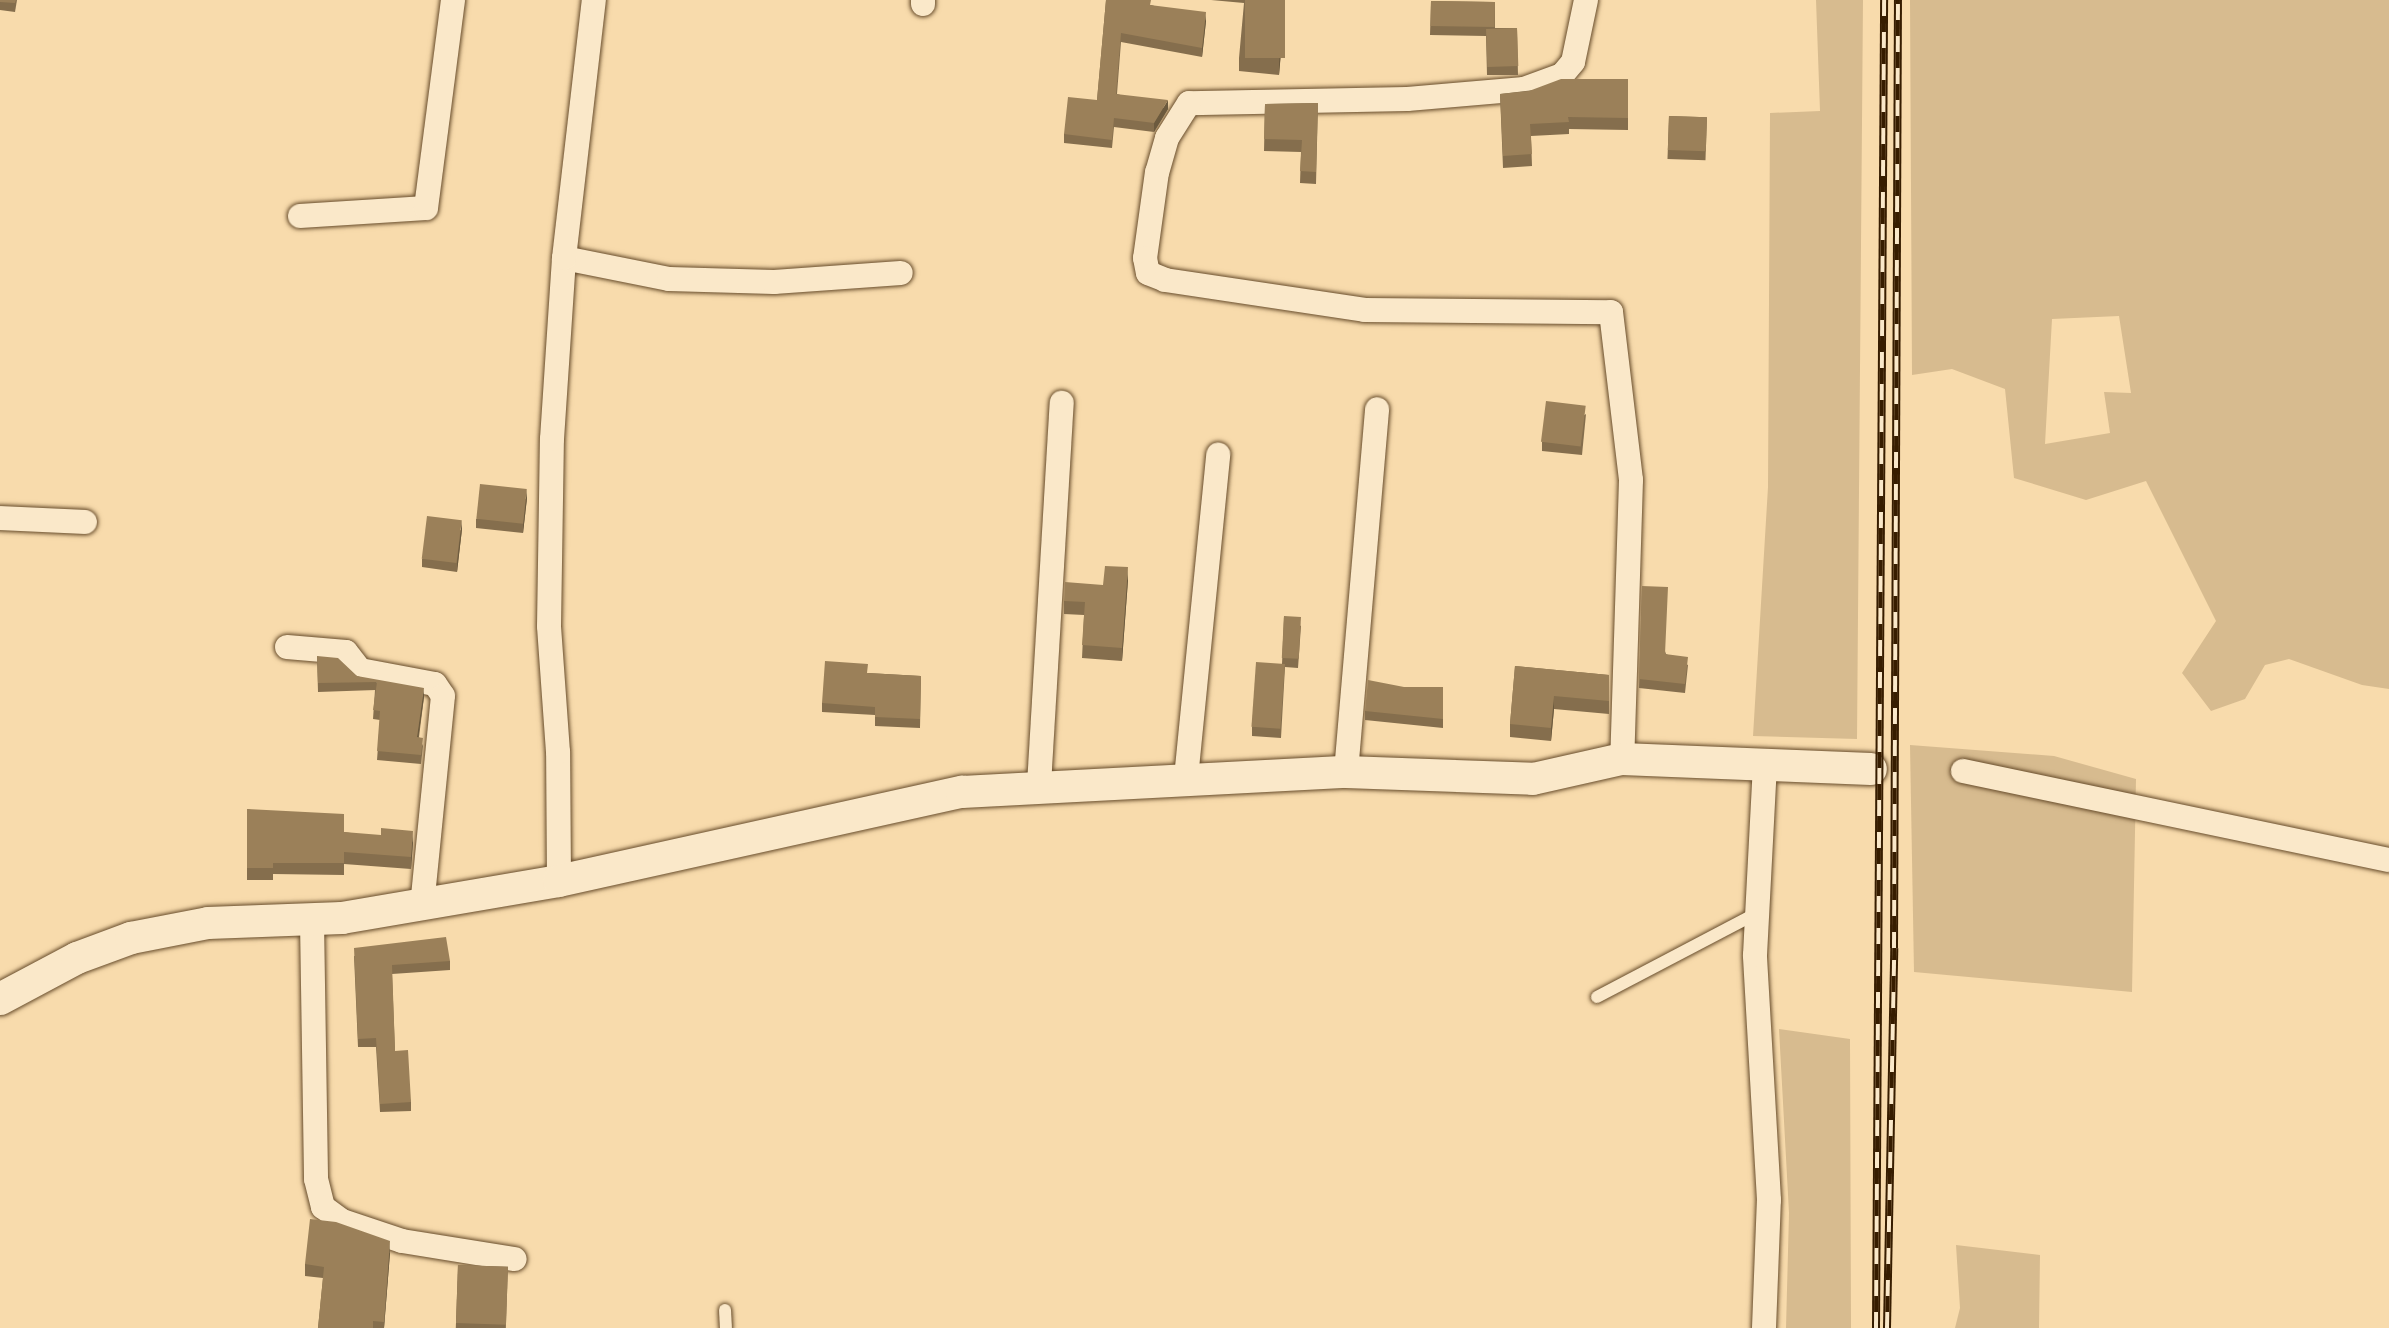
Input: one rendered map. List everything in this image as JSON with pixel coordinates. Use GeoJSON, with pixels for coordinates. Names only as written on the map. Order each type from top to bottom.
{"type":"FeatureCollection","features":[{"type":"Feature","properties":{"kind":"street"},"geometry":{"type":"LineString","coordinates":[[300,216],[426,208],[453,0]]}},
{"type":"Feature","properties":{"kind":"street"},"geometry":{"type":"LineString","coordinates":[[559,881],[558,752],[549,626],[552,439],[564,258],[594,0]]}},
{"type":"Feature","properties":{"kind":"street"},"geometry":{"type":"LineString","coordinates":[[1586,0],[1573,62],[1562,75],[1524,89],[1406,99],[1189,103],[1167,138],[1157,172],[1145,258],[1148,273],[1165,280],[1365,310],[1611,313],[1631,480],[1622,759]]}},
{"type":"Feature","properties":{"kind":"street"},"geometry":{"type":"LineString","coordinates":[[564,258],[669,279],[774,282],[901,273]]}},
{"type":"Feature","properties":{"kind":"street"},"geometry":{"type":"LineString","coordinates":[[1039,785],[1062,403]]}},
{"type":"Feature","properties":{"kind":"street"},"geometry":{"type":"LineString","coordinates":[[1346,772],[1377,409]]}},
{"type":"Feature","properties":{"kind":"street"},"geometry":{"type":"LineString","coordinates":[[1186,778],[1218,455]]}},
{"type":"Feature","properties":{"kind":"street"},"geometry":{"type":"LineString","coordinates":[[0,518],[85,522]]}},
{"type":"Feature","properties":{"kind":"street"},"geometry":{"type":"LineString","coordinates":[[287,647],[346,652],[360,670],[435,684],[443,696],[422,905]]}},
{"type":"Feature","properties":{"kind":"street"},"geometry":{"type":"LineString","coordinates":[[0,999],[77,958],[131,939],[208,923],[313,921],[559,881],[879,807],[962,792],[1039,785],[1346,772],[1533,779],[1622,759],[1871,769]]}},
{"type":"Feature","properties":{"kind":"street"},"geometry":{"type":"LineString","coordinates":[[1764,1328],[1769,1200],[1755,955],[1765,764]]}},
{"type":"Feature","properties":{"kind":"street"},"geometry":{"type":"LineString","coordinates":[[1962,771],[2389,860]]}},
{"type":"Feature","properties":{"kind":"street"},"geometry":{"type":"LineString","coordinates":[[313,921],[316,1180],[323,1207],[342,1221],[402,1241],[515,1259]]}},
{"type":"Feature","properties":{"kind":"lane"},"geometry":{"type":"LineString","coordinates":[[1597,997],[1758,912]]}},
{"type":"Feature","properties":{"kind":"lane"},"geometry":{"type":"LineString","coordinates":[[725,1310],[726,1328]]}},
{"type":"Feature","properties":{"kind":"shaded area"},"geometry":{"type":"Polygon","coordinates":[[[1816,0],[1863,0],[1857,739],[1753,736],[1768,487],[1770,113],[1820,111],[1816,0]]]}},
{"type":"Feature","properties":{"kind":"shaded area"},"geometry":{"type":"Polygon","coordinates":[[[1910,0],[2389,0],[2389,689],[2362,685],[2289,659],[2265,665],[2245,699],[2211,711],[2182,673],[2216,621],[2146,481],[2086,500],[2014,478],[2005,389],[1952,369],[1912,375],[1910,0]],[[2119,316],[2052,319],[2045,444],[2110,433],[2104,392],[2131,393],[2119,316]]]}},
{"type":"Feature","properties":{"kind":"shaded area"},"geometry":{"type":"Polygon","coordinates":[[[1910,745],[2054,756],[2136,779],[2132,992],[1914,972],[1910,745]]]}},
{"type":"Feature","properties":{"kind":"shaded area"},"geometry":{"type":"Polygon","coordinates":[[[1779,1029],[1850,1039],[1851,1328],[1786,1328],[1789,1213],[1779,1029]]]}},
{"type":"Feature","properties":{"kind":"shaded area"},"geometry":{"type":"Polygon","coordinates":[[[1956,1245],[2040,1255],[2039,1328],[1955,1328],[1960,1308],[1956,1245]]]}},
{"type":"Feature","properties":{"kind":"building"},"geometry":{"type":"Polygon","coordinates":[[[0,0],[16,0],[15,3],[0,0]]]}},
{"type":"Feature","properties":{"kind":"building"},"geometry":{"type":"Polygon","coordinates":[[[1106,0],[1151,0],[1150,5],[1206,12],[1202,48],[1121,33],[1116,94],[1168,100],[1154,123],[1114,118],[1112,140],[1064,134],[1068,97],[1097,100],[1106,0]]]}},
{"type":"Feature","properties":{"kind":"building"},"geometry":{"type":"Polygon","coordinates":[[[1245,0],[1285,0],[1285,58],[1245,58],[1245,0]]]}},
{"type":"Feature","properties":{"kind":"building"},"geometry":{"type":"Polygon","coordinates":[[[1431,1],[1495,2],[1495,27],[1431,26],[1431,1]]]}},
{"type":"Feature","properties":{"kind":"building"},"geometry":{"type":"Polygon","coordinates":[[[1517,28],[1518,66],[1487,67],[1486,29],[1517,28]]]}},
{"type":"Feature","properties":{"kind":"building"},"geometry":{"type":"Polygon","coordinates":[[[1561,79],[1628,79],[1628,118],[1568,117],[1569,122],[1530,124],[1532,154],[1503,156],[1500,94],[1529,91],[1561,79]]]}},
{"type":"Feature","properties":{"kind":"building"},"geometry":{"type":"Polygon","coordinates":[[[1318,103],[1316,172],[1300,171],[1302,140],[1264,139],[1265,104],[1318,103]]]}},
{"type":"Feature","properties":{"kind":"building"},"geometry":{"type":"Polygon","coordinates":[[[1669,116],[1707,117],[1706,151],[1668,150],[1669,116]]]}},
{"type":"Feature","properties":{"kind":"building"},"geometry":{"type":"Polygon","coordinates":[[[1546,401],[1586,406],[1581,447],[1541,442],[1546,401]]]}},
{"type":"Feature","properties":{"kind":"building"},"geometry":{"type":"Polygon","coordinates":[[[480,484],[527,489],[523,524],[476,519],[480,484]]]}},
{"type":"Feature","properties":{"kind":"building"},"geometry":{"type":"Polygon","coordinates":[[[427,516],[462,520],[456,563],[422,559],[427,516]]]}},
{"type":"Feature","properties":{"kind":"building"},"geometry":{"type":"Polygon","coordinates":[[[1105,566],[1128,567],[1122,648],[1082,645],[1085,602],[1064,601],[1065,582],[1103,585],[1105,566]]]}},
{"type":"Feature","properties":{"kind":"building"},"geometry":{"type":"Polygon","coordinates":[[[1642,586],[1668,587],[1665,654],[1688,657],[1685,684],[1639,679],[1642,586]]]}},
{"type":"Feature","properties":{"kind":"building"},"geometry":{"type":"Polygon","coordinates":[[[1284,616],[1301,617],[1299,659],[1282,658],[1284,616]]]}},
{"type":"Feature","properties":{"kind":"building"},"geometry":{"type":"Polygon","coordinates":[[[317,656],[338,658],[357,676],[424,688],[417,737],[423,738],[421,755],[377,751],[380,711],[373,710],[377,682],[318,683],[317,656]]]}},
{"type":"Feature","properties":{"kind":"building"},"geometry":{"type":"Polygon","coordinates":[[[825,661],[868,664],[867,673],[921,676],[920,719],[875,717],[875,707],[822,703],[825,661]]]}},
{"type":"Feature","properties":{"kind":"building"},"geometry":{"type":"Polygon","coordinates":[[[1256,662],[1285,664],[1280,729],[1251,727],[1256,662]]]}},
{"type":"Feature","properties":{"kind":"building"},"geometry":{"type":"Polygon","coordinates":[[[1515,666],[1609,675],[1609,701],[1554,696],[1551,728],[1510,724],[1515,666]]]}},
{"type":"Feature","properties":{"kind":"building"},"geometry":{"type":"Polygon","coordinates":[[[1368,680],[1404,687],[1443,687],[1443,719],[1365,711],[1368,680]]]}},
{"type":"Feature","properties":{"kind":"building"},"geometry":{"type":"Polygon","coordinates":[[[247,809],[344,814],[344,832],[381,835],[381,828],[413,831],[411,857],[344,852],[344,863],[273,863],[273,868],[247,868],[247,809]]]}},
{"type":"Feature","properties":{"kind":"building"},"geometry":{"type":"Polygon","coordinates":[[[446,937],[450,961],[392,965],[395,1051],[408,1050],[411,1102],[380,1104],[376,1038],[358,1039],[354,948],[446,937]]]}},
{"type":"Feature","properties":{"kind":"building"},"geometry":{"type":"Polygon","coordinates":[[[310,1219],[336,1222],[390,1241],[384,1322],[373,1321],[373,1328],[318,1328],[324,1267],[305,1264],[310,1219]]]}},
{"type":"Feature","properties":{"kind":"building"},"geometry":{"type":"Polygon","coordinates":[[[458,1265],[508,1267],[506,1325],[456,1323],[458,1265]]]}},
{"type":"Feature","properties":{"kind":"railway"},"geometry":{"type":"LineString","coordinates":[[1876,1328],[1884,0]]}},
{"type":"Feature","properties":{"kind":"railway"},"geometry":{"type":"LineString","coordinates":[[1887,1328],[1894,948],[1898,0]]}}]}
